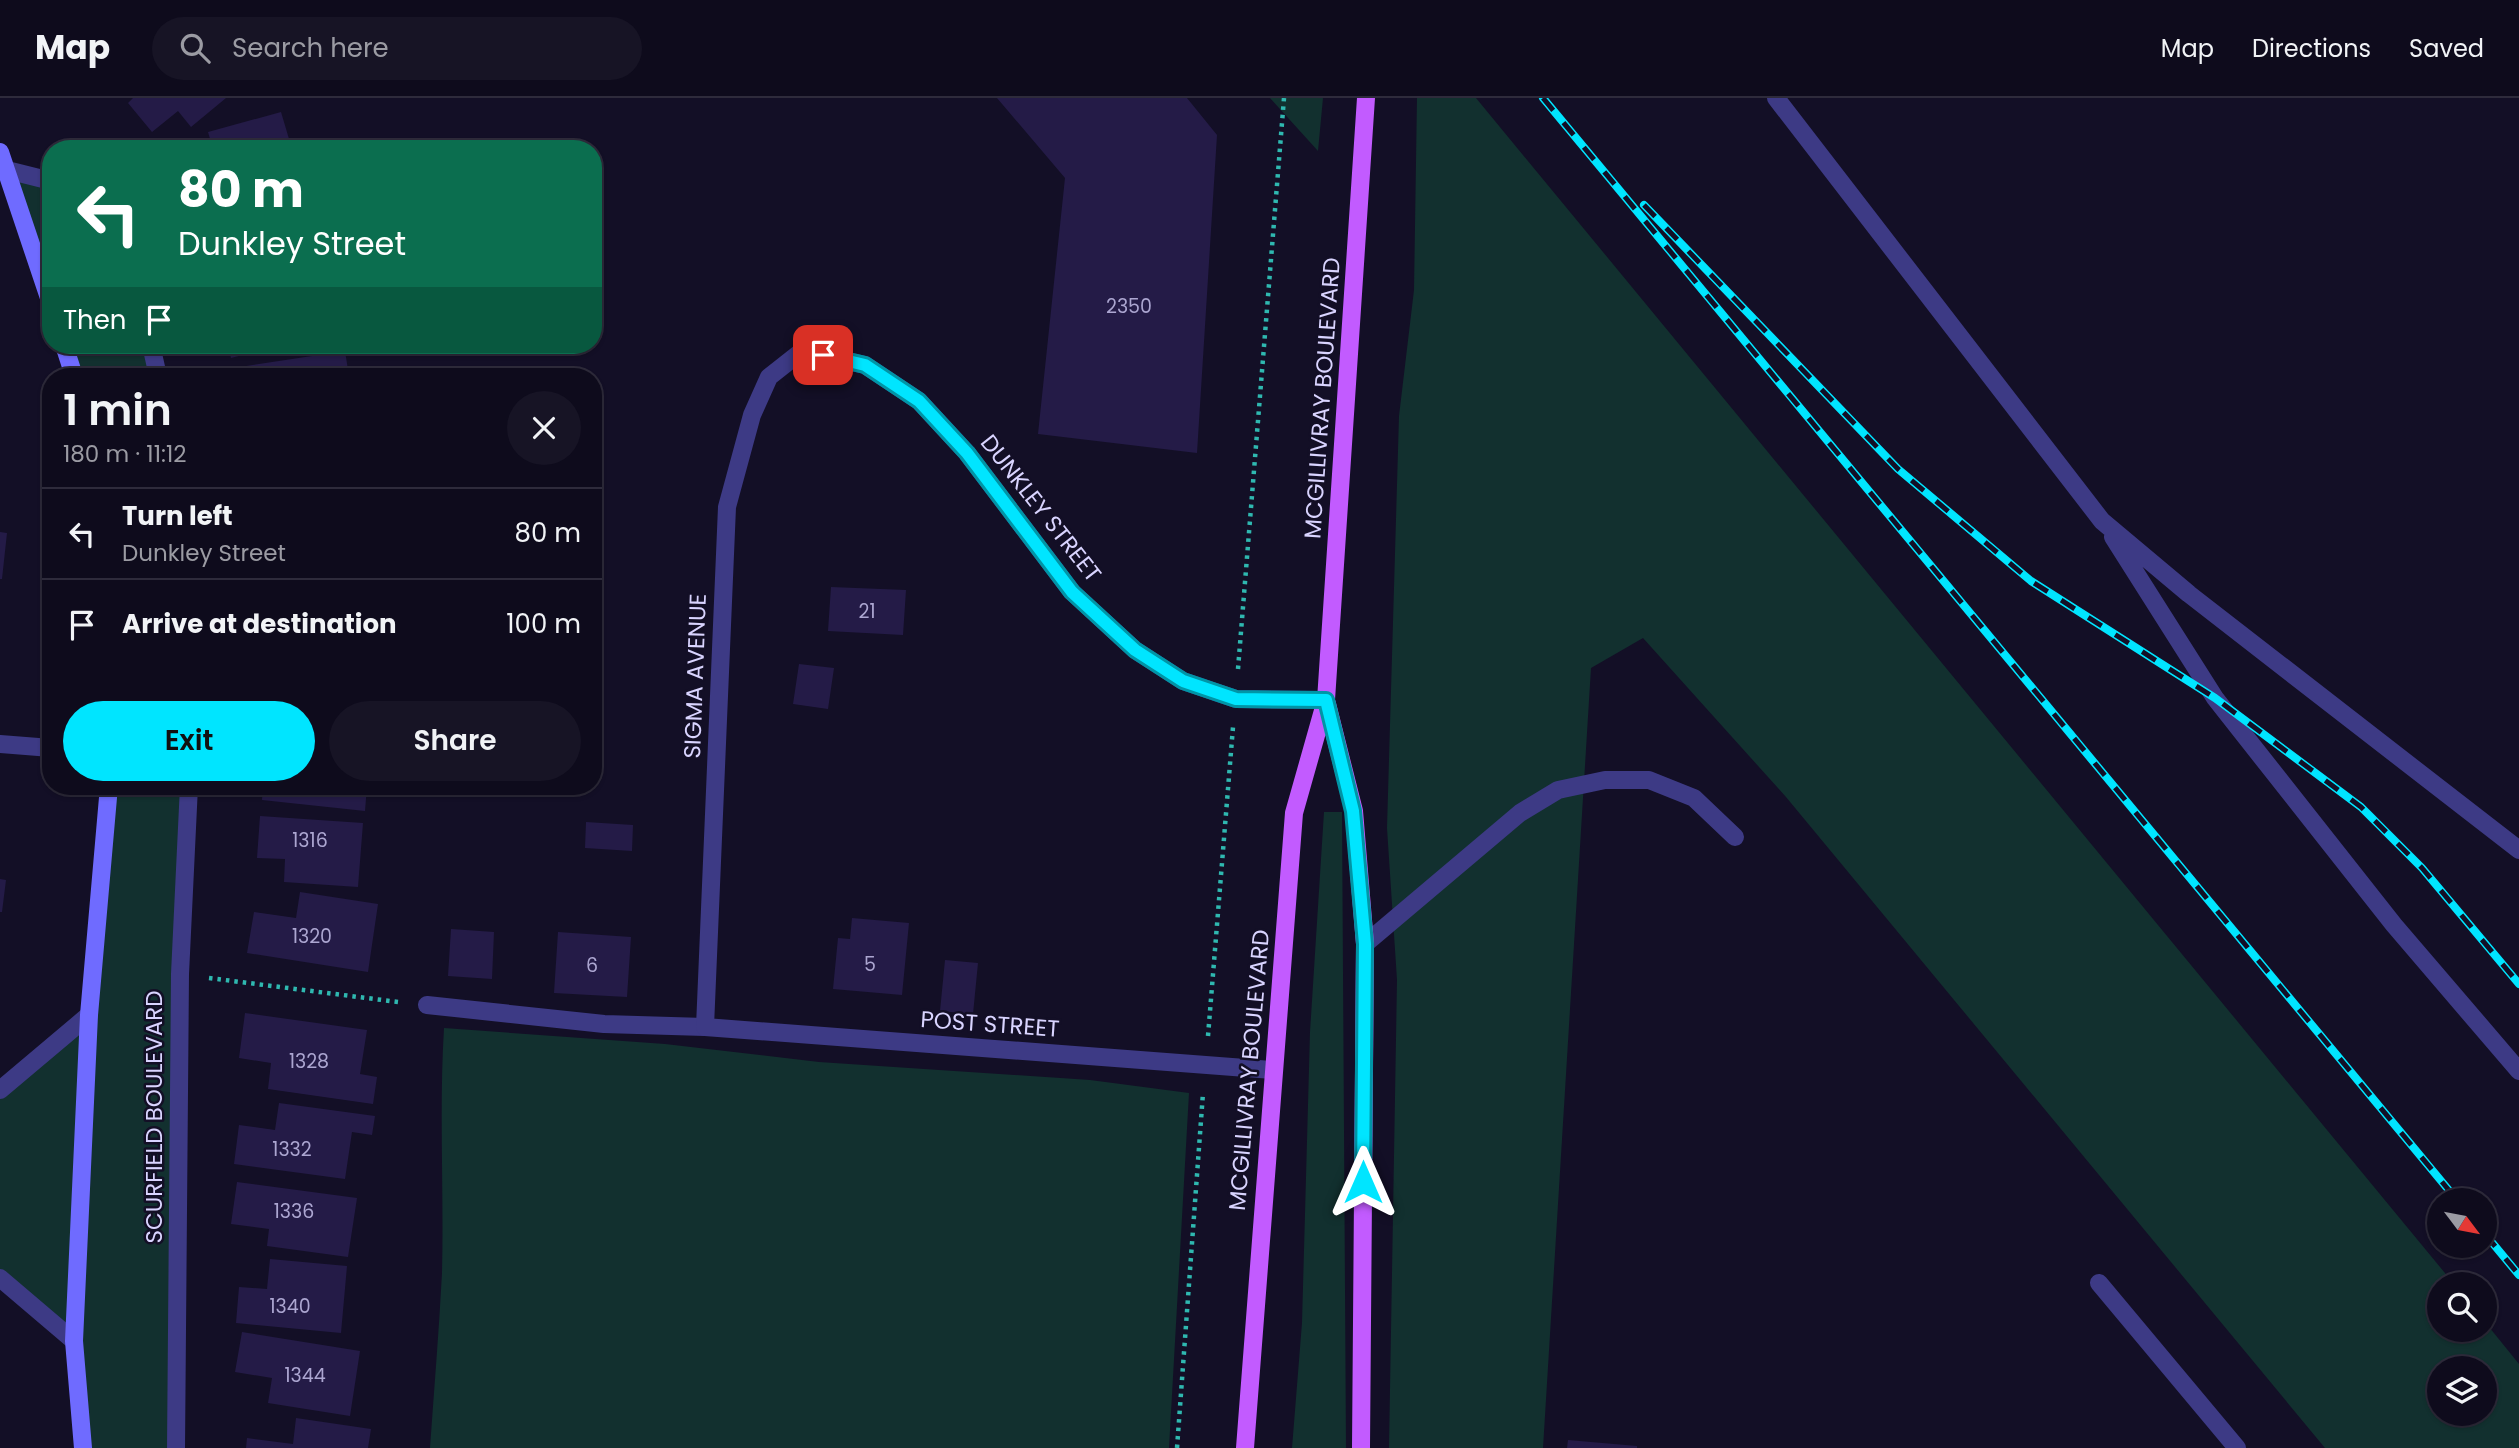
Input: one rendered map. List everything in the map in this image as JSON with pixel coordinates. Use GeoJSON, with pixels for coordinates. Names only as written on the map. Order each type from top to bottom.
{"type":"FeatureCollection","features":[{"type":"Feature","properties":{"kind":"main road","name":"MCGILLIVRAY BOULEVARD"},"geometry":{"type":"LineString","coordinates":[[1245,1448],[1294,813],[1326,700],[1366,98]]}},
{"type":"Feature","properties":{"kind":"main road","name":"MCGILLIVRAY BOULEVARD"},"geometry":{"type":"LineString","coordinates":[[1326,700],[1353,811],[1365,944],[1361,1448]]}},
{"type":"Feature","properties":{"kind":"street"},"geometry":{"type":"LineString","coordinates":[[1776,98],[2102,520],[2215,698],[2395,925],[2519,1072]]}},
{"type":"Feature","properties":{"kind":"street"},"geometry":{"type":"LineString","coordinates":[[0,152],[42,277]]}},
{"type":"Feature","properties":{"kind":"street"},"geometry":{"type":"LineString","coordinates":[[7,170],[42,179]]}},
{"type":"Feature","properties":{"kind":"street","name":"DUNKLEY STREET"},"geometry":{"type":"LineString","coordinates":[[802,351],[865,365],[919,401],[967,453],[1072,592],[1135,650],[1183,681],[1236,699],[1326,700]]}},
{"type":"Feature","properties":{"kind":"street","name":"SIGMA AVENUE"},"geometry":{"type":"LineString","coordinates":[[705,1027],[727,507],[752,415],[769,377],[802,351]]}},
{"type":"Feature","properties":{"kind":"street"},"geometry":{"type":"LineString","coordinates":[[2102,520],[2189,594],[2519,849]]}},
{"type":"Feature","properties":{"kind":"street"},"geometry":{"type":"LineString","coordinates":[[0,744],[42,747]]}},
{"type":"Feature","properties":{"kind":"street"},"geometry":{"type":"LineString","coordinates":[[1365,944],[1520,813],[1558,790],[1605,780],[1649,780],[1694,797],[1735,837]]}},
{"type":"Feature","properties":{"kind":"street"},"geometry":{"type":"LineString","coordinates":[[83,1448],[75,1341],[89,1015],[108,795]]}},
{"type":"Feature","properties":{"kind":"street","name":"SCURFIELD BOULEVARD"},"geometry":{"type":"LineString","coordinates":[[176,1448],[180,974],[189,795]]}},
{"type":"Feature","properties":{"kind":"street","name":"POST STREET"},"geometry":{"type":"LineString","coordinates":[[427,1005],[604,1024],[705,1027],[1273,1070]]}},
{"type":"Feature","properties":{"kind":"street"},"geometry":{"type":"LineString","coordinates":[[0,1090],[89,1015]]}},
{"type":"Feature","properties":{"kind":"street"},"geometry":{"type":"LineString","coordinates":[[0,1278],[75,1341]]}},
{"type":"Feature","properties":{"kind":"street"},"geometry":{"type":"LineString","coordinates":[[2099,1283],[2237,1448]]}},
{"type":"Feature","properties":{"kind":"path"},"geometry":{"type":"LineString","coordinates":[[1177,1448],[1205,1065],[1284,98]]}},
{"type":"Feature","properties":{"kind":"path"},"geometry":{"type":"LineString","coordinates":[[180,974],[427,1005]]}},
{"type":"Feature","properties":{"kind":"green space"},"geometry":{"type":"Polygon","coordinates":[[[1270,98],[1323,98],[1318,151],[1270,98]]]}},
{"type":"Feature","properties":{"kind":"green space"},"geometry":{"type":"Polygon","coordinates":[[[1417,98],[1476,98],[2427,1251],[2427,1258],[2433,1258],[2444,1272],[2427,1272],[2427,1342],[2497,1342],[2497,1337],[2519,1364],[2519,1448],[2325,1448],[1786,797],[1643,638],[1591,668],[1543,1448],[1389,1448],[1397,980],[1387,828],[1399,416],[1414,290],[1417,98]]]}},
{"type":"Feature","properties":{"kind":"green space"},"geometry":{"type":"Polygon","coordinates":[[[7,170],[42,179],[42,277],[7,170]]]}},
{"type":"Feature","properties":{"kind":"green space"},"geometry":{"type":"Polygon","coordinates":[[[67,354],[153,354],[156,368],[71,368],[67,354]]]}},
{"type":"Feature","properties":{"kind":"green space"},"geometry":{"type":"Polygon","coordinates":[[[108,795],[189,795],[176,1448],[83,1448],[74,1341],[0,1278],[0,1090],[89,1015],[108,795]]]}},
{"type":"Feature","properties":{"kind":"green space"},"geometry":{"type":"Polygon","coordinates":[[[1324,812],[1342,812],[1346,1448],[1292,1448],[1302,1323],[1310,1032],[1324,812]]]}},
{"type":"Feature","properties":{"kind":"green space"},"geometry":{"type":"Polygon","coordinates":[[[444,1028],[665,1044],[819,1062],[1090,1080],[1189,1093],[1169,1448],[430,1448],[442,1273],[444,1028]]]}},
{"type":"Feature","properties":{"kind":"building"},"geometry":{"type":"Polygon","coordinates":[[[133,98],[226,98],[191,127],[178,111],[152,132],[128,103],[133,98]]]}},
{"type":"Feature","properties":{"kind":"building"},"geometry":{"type":"Polygon","coordinates":[[[997,98],[1187,98],[1217,135],[1197,453],[1038,434],[1065,178],[997,98]]]}},
{"type":"Feature","properties":{"kind":"building"},"geometry":{"type":"Polygon","coordinates":[[[281,112],[289,140],[210,140],[208,132],[281,112]]]}},
{"type":"Feature","properties":{"kind":"building"},"geometry":{"type":"Polygon","coordinates":[[[230,354],[246,354],[231,358],[230,354]]]}},
{"type":"Feature","properties":{"kind":"building"},"geometry":{"type":"Polygon","coordinates":[[[325,354],[345,354],[348,368],[233,368],[325,354]]]}},
{"type":"Feature","properties":{"kind":"building"},"geometry":{"type":"Polygon","coordinates":[[[0,532],[7,533],[2,579],[0,579],[0,532]]]}},
{"type":"Feature","properties":{"kind":"building"},"geometry":{"type":"Polygon","coordinates":[[[831,587],[906,590],[903,635],[828,631],[831,587]]]}},
{"type":"Feature","properties":{"kind":"building"},"geometry":{"type":"Polygon","coordinates":[[[799,664],[834,668],[828,709],[793,704],[799,664]]]}},
{"type":"Feature","properties":{"kind":"building"},"geometry":{"type":"Polygon","coordinates":[[[262,795],[366,795],[365,811],[262,800],[262,795]]]}},
{"type":"Feature","properties":{"kind":"building"},"geometry":{"type":"Polygon","coordinates":[[[260,816],[363,823],[358,887],[284,882],[285,859],[257,858],[260,816]]]}},
{"type":"Feature","properties":{"kind":"building"},"geometry":{"type":"Polygon","coordinates":[[[586,822],[633,825],[632,851],[585,848],[586,822]]]}},
{"type":"Feature","properties":{"kind":"building"},"geometry":{"type":"Polygon","coordinates":[[[0,879],[6,880],[2,912],[0,912],[0,879]]]}},
{"type":"Feature","properties":{"kind":"building"},"geometry":{"type":"Polygon","coordinates":[[[300,892],[378,904],[368,972],[247,953],[254,912],[296,918],[300,892]]]}},
{"type":"Feature","properties":{"kind":"building"},"geometry":{"type":"Polygon","coordinates":[[[852,918],[909,923],[902,995],[833,989],[838,938],[850,939],[852,918]]]}},
{"type":"Feature","properties":{"kind":"building"},"geometry":{"type":"Polygon","coordinates":[[[451,929],[494,932],[492,979],[448,976],[451,929]]]}},
{"type":"Feature","properties":{"kind":"building"},"geometry":{"type":"Polygon","coordinates":[[[558,932],[631,937],[627,997],[554,993],[558,932]]]}},
{"type":"Feature","properties":{"kind":"building"},"geometry":{"type":"Polygon","coordinates":[[[945,960],[978,963],[973,1014],[940,1011],[945,960]]]}},
{"type":"Feature","properties":{"kind":"building"},"geometry":{"type":"Polygon","coordinates":[[[245,1013],[367,1030],[360,1074],[377,1077],[373,1104],[268,1089],[271,1063],[239,1058],[245,1013]]]}},
{"type":"Feature","properties":{"kind":"building"},"geometry":{"type":"Polygon","coordinates":[[[279,1103],[375,1116],[372,1135],[352,1132],[345,1179],[234,1164],[239,1125],[275,1130],[279,1103]]]}},
{"type":"Feature","properties":{"kind":"building"},"geometry":{"type":"Polygon","coordinates":[[[237,1182],[357,1198],[348,1257],[267,1246],[269,1229],[231,1224],[237,1182]]]}},
{"type":"Feature","properties":{"kind":"building"},"geometry":{"type":"Polygon","coordinates":[[[270,1259],[347,1266],[341,1333],[236,1323],[239,1287],[267,1289],[270,1259]]]}},
{"type":"Feature","properties":{"kind":"building"},"geometry":{"type":"Polygon","coordinates":[[[242,1332],[360,1351],[350,1416],[268,1403],[272,1378],[235,1372],[242,1332]]]}},
{"type":"Feature","properties":{"kind":"building"},"geometry":{"type":"Polygon","coordinates":[[[296,1418],[371,1429],[368,1448],[246,1448],[247,1438],[293,1444],[296,1418]]]}},
{"type":"Feature","properties":{"kind":"building"},"geometry":{"type":"Polygon","coordinates":[[[1568,1440],[1637,1446],[1637,1448],[1567,1448],[1568,1440]]]}},
{"type":"Feature","properties":{"kind":"railway"},"geometry":{"type":"LineString","coordinates":[[1543,98],[2447,1188]]}},
{"type":"Feature","properties":{"kind":"railway"},"geometry":{"type":"LineString","coordinates":[[1644,205],[1898,469],[2031,581],[2215,698],[2361,807],[2422,868],[2519,984]]}},
{"type":"Feature","properties":{"kind":"railway"},"geometry":{"type":"LineString","coordinates":[[2497,1248],[2519,1275]]}},
{"type":"Feature","properties":{"kind":"route"},"geometry":{"type":"LineString","coordinates":[[823,355],[865,365],[919,401],[967,453],[1072,592],[1135,650],[1183,681],[1236,699],[1326,700],[1353,811],[1365,944],[1363,1182]]}}]}
